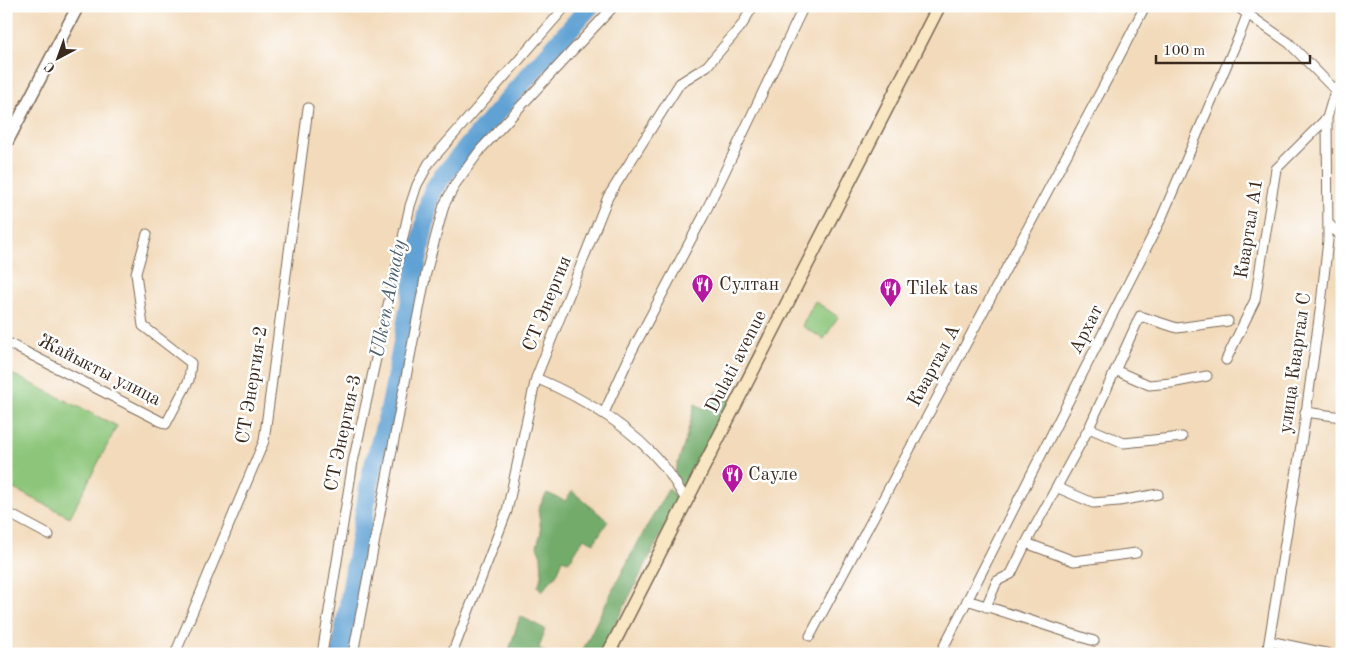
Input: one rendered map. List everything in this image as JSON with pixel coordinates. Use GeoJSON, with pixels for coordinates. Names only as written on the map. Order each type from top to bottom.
{"type":"FeatureCollection","features":[{"type":"Feature","properties":{"kind":"main road","name":"Dulati avenue"},"geometry":{"type":"LineString","coordinates":[[608,654],[939,6]]}},
{"type":"Feature","properties":{"kind":"street"},"geometry":{"type":"LineString","coordinates":[[6,144],[78,6]]}},
{"type":"Feature","properties":{"kind":"street","name":"СТ Энергия-3"},"geometry":{"type":"LineString","coordinates":[[322,654],[354,462],[410,206],[417,185],[429,163],[566,6]]}},
{"type":"Feature","properties":{"kind":"street"},"geometry":{"type":"LineString","coordinates":[[353,654],[426,273],[444,205],[456,183],[481,149],[614,6]]}},
{"type":"Feature","properties":{"kind":"street","name":"СТ Энергия"},"geometry":{"type":"LineString","coordinates":[[452,654],[507,510],[536,378],[608,197],[680,83],[707,66],[742,25],[752,6]]}},
{"type":"Feature","properties":{"kind":"street"},"geometry":{"type":"LineString","coordinates":[[604,414],[632,351],[703,217],[804,6]]}},
{"type":"Feature","properties":{"kind":"street","name":"Квартал А"},"geometry":{"type":"LineString","coordinates":[[810,636],[1114,68],[1145,6]]}},
{"type":"Feature","properties":{"kind":"street"},"geometry":{"type":"LineString","coordinates":[[1236,6],[1289,43],[1339,90]]}},
{"type":"Feature","properties":{"kind":"street","name":"Архат"},"geometry":{"type":"LineString","coordinates":[[940,654],[1161,219],[1248,13]]}},
{"type":"Feature","properties":{"kind":"street","name":"улица Квартал С"},"geometry":{"type":"LineString","coordinates":[[1267,654],[1321,304],[1328,240],[1328,118],[1339,90]]}},
{"type":"Feature","properties":{"kind":"street","name":"СТ Энергия-2"},"geometry":{"type":"LineString","coordinates":[[175,654],[264,441],[308,108]]}},
{"type":"Feature","properties":{"kind":"street","name":"Квартал А1"},"geometry":{"type":"LineString","coordinates":[[1226,360],[1255,300],[1276,169],[1328,118]]}},
{"type":"Feature","properties":{"kind":"street"},"geometry":{"type":"LineString","coordinates":[[1328,223],[1342,237]]}},
{"type":"Feature","properties":{"kind":"street","name":"Жайыкты улица"},"geometry":{"type":"LineString","coordinates":[[6,342],[166,424],[189,380],[191,363],[143,326],[136,273],[147,234]]}},
{"type":"Feature","properties":{"kind":"street"},"geometry":{"type":"LineString","coordinates":[[986,607],[997,581],[1011,574],[1089,428],[1140,316],[1177,328],[1228,320]]}},
{"type":"Feature","properties":{"kind":"street"},"geometry":{"type":"LineString","coordinates":[[1115,370],[1149,385],[1207,376]]}},
{"type":"Feature","properties":{"kind":"street"},"geometry":{"type":"LineString","coordinates":[[536,378],[561,389],[604,414],[637,438],[663,466],[687,500]]}},
{"type":"Feature","properties":{"kind":"street"},"geometry":{"type":"LineString","coordinates":[[1305,412],[1342,417]]}},
{"type":"Feature","properties":{"kind":"street"},"geometry":{"type":"LineString","coordinates":[[1089,428],[1124,443],[1182,437]]}},
{"type":"Feature","properties":{"kind":"street"},"geometry":{"type":"LineString","coordinates":[[1056,487],[1093,503],[1119,501],[1158,494]]}},
{"type":"Feature","properties":{"kind":"street"},"geometry":{"type":"LineString","coordinates":[[6,512],[49,535]]}},
{"type":"Feature","properties":{"kind":"street"},"geometry":{"type":"LineString","coordinates":[[1026,543],[1074,561],[1136,553]]}},
{"type":"Feature","properties":{"kind":"street"},"geometry":{"type":"LineString","coordinates":[[967,600],[1094,642]]}},
{"type":"Feature","properties":{"kind":"street"},"geometry":{"type":"LineString","coordinates":[[1269,641],[1330,654]]}},
{"type":"Feature","properties":{"kind":"green space"},"geometry":{"type":"Polygon","coordinates":[[[815,301],[838,317],[824,339],[802,326],[815,301]]]}},
{"type":"Feature","properties":{"kind":"green space"},"geometry":{"type":"Polygon","coordinates":[[[6,371],[117,426],[70,517],[6,485],[6,371]]]}},
{"type":"Feature","properties":{"kind":"green space"},"geometry":{"type":"Polygon","coordinates":[[[716,391],[733,403],[686,491],[674,474],[695,404],[705,409],[716,391]]]}},
{"type":"Feature","properties":{"kind":"green space"},"geometry":{"type":"Polygon","coordinates":[[[669,488],[678,501],[600,654],[581,654],[623,570],[669,488]]]}},
{"type":"Feature","properties":{"kind":"green space"},"geometry":{"type":"Polygon","coordinates":[[[572,491],[608,521],[594,543],[584,538],[569,562],[563,559],[557,574],[542,591],[538,587],[542,574],[541,556],[537,546],[541,532],[538,509],[547,493],[565,501],[572,491]]]}},
{"type":"Feature","properties":{"kind":"green space"},"geometry":{"type":"Polygon","coordinates":[[[520,616],[545,629],[539,648],[548,654],[508,654],[520,616]]]}},
{"type":"Feature","properties":{"kind":"waterway","name":"Ulken Almaty"},"geometry":{"type":"LineString","coordinates":[[340,654],[371,474],[391,403],[429,201],[433,190],[509,98],[590,6]]}},
{"type":"Feature","properties":{"kind":"place","name":"Султан"},"geometry":{"type":"Point","coordinates":[703,304]}},
{"type":"Feature","properties":{"kind":"place","name":"Tilek tas"},"geometry":{"type":"Point","coordinates":[890,308]}},
{"type":"Feature","properties":{"kind":"place","name":"Сауле"},"geometry":{"type":"Point","coordinates":[732,494]}}]}
